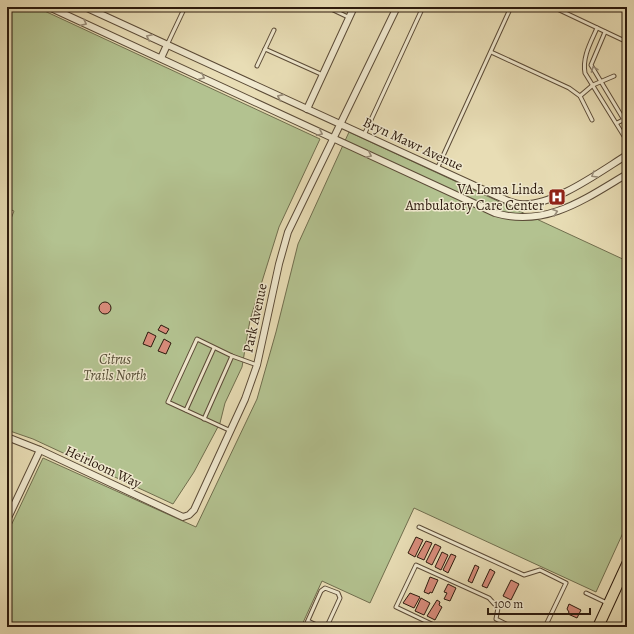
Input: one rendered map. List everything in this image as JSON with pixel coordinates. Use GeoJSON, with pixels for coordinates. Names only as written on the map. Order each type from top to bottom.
{"type":"FeatureCollection","features":[{"type":"Feature","properties":{"kind":"main road"},"geometry":{"type":"LineString","coordinates":[[598,627],[627,564]]}},
{"type":"Feature","properties":{"kind":"street","name":"Bryn Mawr Avenue"},"geometry":{"type":"LineString","coordinates":[[49,7],[495,213],[508,216],[553,214],[581,202],[627,174]]}},
{"type":"Feature","properties":{"kind":"street","name":"Bryn Mawr Avenue"},"geometry":{"type":"LineString","coordinates":[[85,7],[437,169],[497,196],[520,204],[538,202],[566,192],[627,155]]}},
{"type":"Feature","properties":{"kind":"street"},"geometry":{"type":"LineString","coordinates":[[307,109],[354,7]]}},
{"type":"Feature","properties":{"kind":"street","name":"Park Avenue"},"geometry":{"type":"LineString","coordinates":[[189,515],[194,510],[245,399],[257,365],[279,264],[288,232],[397,7]]}},
{"type":"Feature","properties":{"kind":"street"},"geometry":{"type":"LineString","coordinates":[[160,58],[167,45]]}},
{"type":"Feature","properties":{"kind":"street","name":"Heirloom Way"},"geometry":{"type":"LineString","coordinates":[[7,437],[40,450],[183,517],[189,515]]}},
{"type":"Feature","properties":{"kind":"street"},"geometry":{"type":"LineString","coordinates":[[7,520],[40,450]]}},
{"type":"Feature","properties":{"kind":"lane"},"geometry":{"type":"LineString","coordinates":[[167,45],[185,7]]}},
{"type":"Feature","properties":{"kind":"lane"},"geometry":{"type":"LineString","coordinates":[[327,7],[350,18]]}},
{"type":"Feature","properties":{"kind":"lane"},"geometry":{"type":"LineString","coordinates":[[364,135],[423,7]]}},
{"type":"Feature","properties":{"kind":"lane"},"geometry":{"type":"LineString","coordinates":[[437,169],[511,7]]}},
{"type":"Feature","properties":{"kind":"lane"},"geometry":{"type":"LineString","coordinates":[[553,7],[627,42]]}},
{"type":"Feature","properties":{"kind":"lane"},"geometry":{"type":"LineString","coordinates":[[597,28],[583,65],[585,73],[627,141]]}},
{"type":"Feature","properties":{"kind":"lane"},"geometry":{"type":"LineString","coordinates":[[257,66],[274,30]]}},
{"type":"Feature","properties":{"kind":"lane"},"geometry":{"type":"LineString","coordinates":[[606,32],[591,64],[600,82],[627,126]]}},
{"type":"Feature","properties":{"kind":"lane"},"geometry":{"type":"LineString","coordinates":[[265,49],[323,75]]}},
{"type":"Feature","properties":{"kind":"lane"},"geometry":{"type":"LineString","coordinates":[[491,52],[569,88],[580,96],[592,120]]}},
{"type":"Feature","properties":{"kind":"lane"},"geometry":{"type":"LineString","coordinates":[[580,96],[593,85],[614,76]]}},
{"type":"Feature","properties":{"kind":"lane"},"geometry":{"type":"LineString","coordinates":[[616,124],[627,118]]}},
{"type":"Feature","properties":{"kind":"lane"},"geometry":{"type":"LineString","coordinates":[[230,431],[168,402],[196,340],[257,365]]}},
{"type":"Feature","properties":{"kind":"lane"},"geometry":{"type":"LineString","coordinates":[[186,410],[214,348]]}},
{"type":"Feature","properties":{"kind":"lane"},"geometry":{"type":"LineString","coordinates":[[204,419],[232,356]]}},
{"type":"Feature","properties":{"kind":"lane"},"geometry":{"type":"LineString","coordinates":[[419,527],[524,576],[540,570],[566,583],[545,627]]}},
{"type":"Feature","properties":{"kind":"lane"},"geometry":{"type":"LineString","coordinates":[[438,627],[396,607],[416,565],[489,598],[498,608],[496,619],[512,627]]}},
{"type":"Feature","properties":{"kind":"lane"},"geometry":{"type":"LineString","coordinates":[[305,627],[321,591],[325,588],[338,593],[340,598],[328,624],[321,627],[308,621]]}},
{"type":"Feature","properties":{"kind":"lane"},"geometry":{"type":"LineString","coordinates":[[586,594],[608,604]]}},
{"type":"Feature","properties":{"kind":"green space","name":"Citrus Trails North"},"geometry":{"type":"Polygon","coordinates":[[[7,7],[36,7],[320,139],[279,227],[250,320],[242,367],[225,403],[220,423],[194,472],[173,504],[33,439],[7,430],[7,229],[14,211],[7,208],[7,7]]]}},
{"type":"Feature","properties":{"kind":"green space"},"geometry":{"type":"Polygon","coordinates":[[[349,132],[627,261],[627,524],[596,592],[414,508],[370,603],[322,581],[301,627],[7,627],[7,534],[43,458],[196,527],[257,399],[276,332],[298,244],[349,132]]]}},
{"type":"Feature","properties":{"kind":"building"},"geometry":{"type":"Polygon","coordinates":[[[107,302],[110,303],[110,313],[103,314],[100,313],[99,306],[100,303],[107,302]]]}},
{"type":"Feature","properties":{"kind":"building"},"geometry":{"type":"Polygon","coordinates":[[[161,325],[169,329],[166,334],[158,330],[161,325]]]}},
{"type":"Feature","properties":{"kind":"building"},"geometry":{"type":"Polygon","coordinates":[[[148,332],[156,336],[151,347],[143,344],[148,332]]]}},
{"type":"Feature","properties":{"kind":"building"},"geometry":{"type":"Polygon","coordinates":[[[164,339],[171,343],[166,354],[158,351],[164,339]]]}},
{"type":"Feature","properties":{"kind":"building"},"geometry":{"type":"Polygon","coordinates":[[[416,537],[423,540],[415,557],[408,553],[416,537]]]}},
{"type":"Feature","properties":{"kind":"building"},"geometry":{"type":"Polygon","coordinates":[[[426,541],[432,543],[424,560],[417,557],[426,541]]]}},
{"type":"Feature","properties":{"kind":"building"},"geometry":{"type":"Polygon","coordinates":[[[435,544],[441,547],[432,565],[426,562],[435,544]]]}},
{"type":"Feature","properties":{"kind":"building"},"geometry":{"type":"Polygon","coordinates":[[[442,552],[448,555],[441,570],[435,567],[442,552]]]}},
{"type":"Feature","properties":{"kind":"building"},"geometry":{"type":"Polygon","coordinates":[[[451,554],[456,556],[448,573],[443,570],[451,554]]]}},
{"type":"Feature","properties":{"kind":"building"},"geometry":{"type":"Polygon","coordinates":[[[475,565],[479,567],[472,583],[468,581],[475,565]]]}},
{"type":"Feature","properties":{"kind":"building"},"geometry":{"type":"Polygon","coordinates":[[[490,569],[495,572],[487,588],[482,586],[490,569]]]}},
{"type":"Feature","properties":{"kind":"building"},"geometry":{"type":"Polygon","coordinates":[[[430,577],[438,580],[432,593],[430,592],[429,594],[424,592],[430,577]]]}},
{"type":"Feature","properties":{"kind":"building"},"geometry":{"type":"Polygon","coordinates":[[[511,580],[519,584],[511,600],[503,596],[511,580]]]}},
{"type":"Feature","properties":{"kind":"building"},"geometry":{"type":"Polygon","coordinates":[[[448,584],[456,588],[450,601],[444,599],[447,593],[444,592],[448,584]]]}},
{"type":"Feature","properties":{"kind":"building"},"geometry":{"type":"Polygon","coordinates":[[[410,593],[420,597],[414,608],[403,603],[410,593]]]}},
{"type":"Feature","properties":{"kind":"building"},"geometry":{"type":"Polygon","coordinates":[[[421,598],[430,603],[424,615],[415,611],[421,598]]]}},
{"type":"Feature","properties":{"kind":"building"},"geometry":{"type":"Polygon","coordinates":[[[437,600],[440,602],[439,605],[442,607],[435,620],[427,616],[437,600]]]}},
{"type":"Feature","properties":{"kind":"building"},"geometry":{"type":"Polygon","coordinates":[[[569,604],[581,610],[577,618],[568,614],[569,612],[567,609],[569,604]]]}},
{"type":"Feature","properties":{"kind":"place","name":"VA Loma Linda Ambulatory Care Center"},"geometry":{"type":"Point","coordinates":[557,197]}}]}
